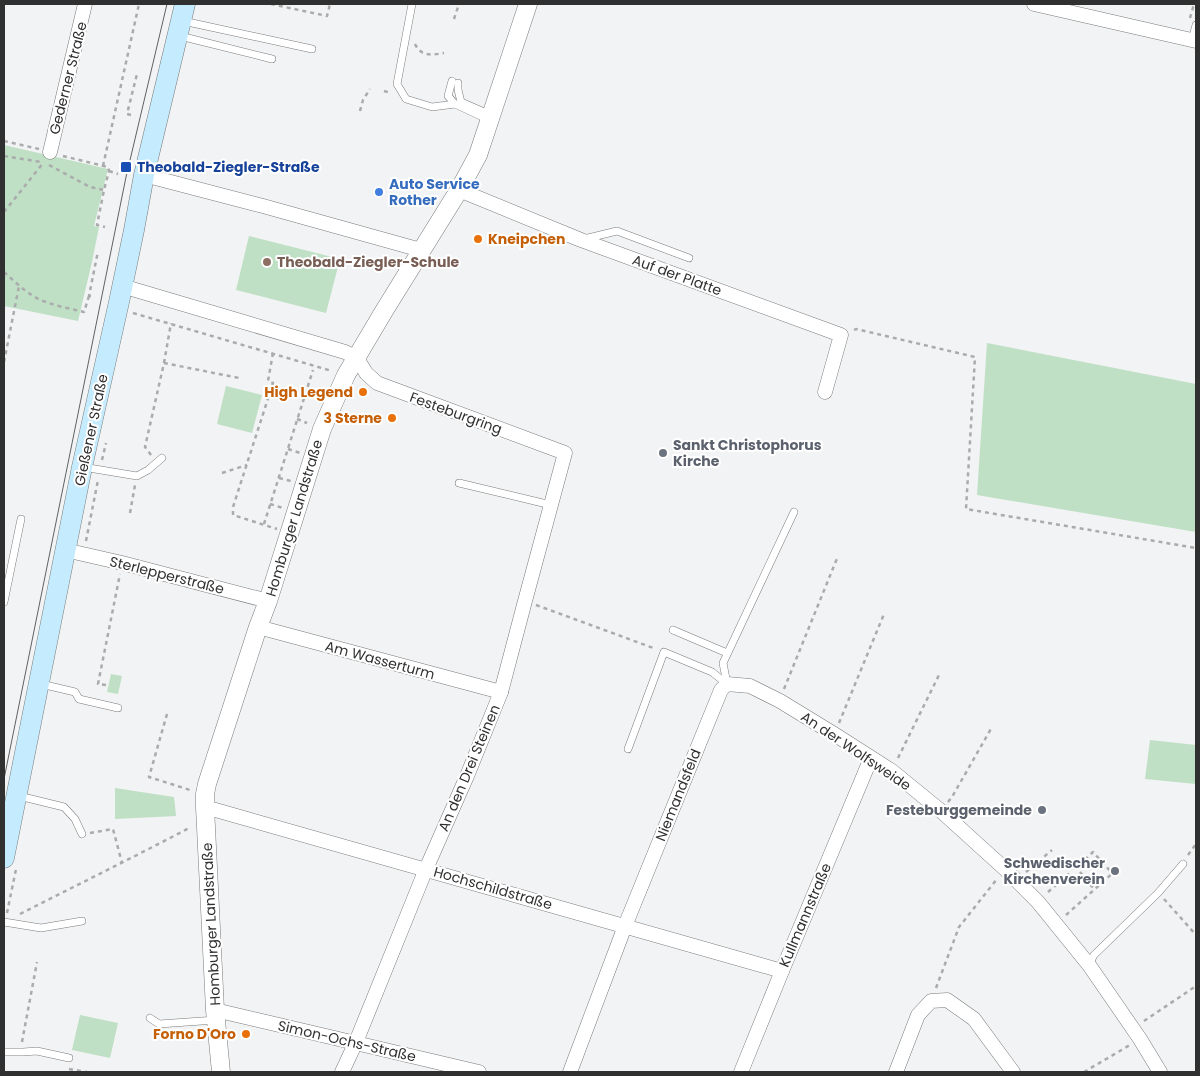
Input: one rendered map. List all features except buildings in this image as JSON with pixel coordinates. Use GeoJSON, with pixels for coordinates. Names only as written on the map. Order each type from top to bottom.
{"type":"FeatureCollection","features":[{"type":"Feature","properties":{"kind":"main road","name":"Gießener Straße"},"geometry":{"type":"LineString","coordinates":[[4,858],[82,467],[134,230],[144,175],[181,20]]}},
{"type":"Feature","properties":{"kind":"street","name":"Gederner Straße"},"geometry":{"type":"LineString","coordinates":[[46,157],[85,4]]}},
{"type":"Feature","properties":{"kind":"street","name":"Homburger Landstraße"},"geometry":{"type":"LineString","coordinates":[[220,1072],[205,807],[258,627],[290,533],[322,429],[346,375],[459,190],[478,155],[528,4]]}},
{"type":"Feature","properties":{"kind":"street"},"geometry":{"type":"LineString","coordinates":[[1034,4],[1194,40]]}},
{"type":"Feature","properties":{"kind":"street"},"geometry":{"type":"LineString","coordinates":[[144,175],[421,250]]}},
{"type":"Feature","properties":{"kind":"street","name":"Auf der Platte"},"geometry":{"type":"LineString","coordinates":[[459,190],[581,240],[841,336]]}},
{"type":"Feature","properties":{"kind":"street"},"geometry":{"type":"LineString","coordinates":[[122,286],[346,352],[357,358]]}},
{"type":"Feature","properties":{"kind":"street"},"geometry":{"type":"LineString","coordinates":[[825,392],[841,336]]}},
{"type":"Feature","properties":{"kind":"street","name":"Festeburgring"},"geometry":{"type":"LineString","coordinates":[[357,358],[366,373],[377,383],[565,453]]}},
{"type":"Feature","properties":{"kind":"street","name":"An den Drei Steinen"},"geometry":{"type":"LineString","coordinates":[[342,1072],[501,692],[565,453]]}},
{"type":"Feature","properties":{"kind":"street","name":"Sterlepperstraße"},"geometry":{"type":"LineString","coordinates":[[65,550],[268,601]]}},
{"type":"Feature","properties":{"kind":"street","name":"Am Wasserturm"},"geometry":{"type":"LineString","coordinates":[[258,627],[501,692]]}},
{"type":"Feature","properties":{"kind":"street","name":"An der Wolfsweide"},"geometry":{"type":"LineString","coordinates":[[727,684],[750,686],[780,701],[892,771],[941,811],[1038,902],[1089,965],[1160,1072]]}},
{"type":"Feature","properties":{"kind":"street","name":"Niemandsfeld"},"geometry":{"type":"LineString","coordinates":[[570,1072],[625,926],[721,690],[727,684]]}},
{"type":"Feature","properties":{"kind":"street","name":"Kullmannstraße"},"geometry":{"type":"LineString","coordinates":[[741,1072],[871,758]]}},
{"type":"Feature","properties":{"kind":"street","name":"Hochschildstraße"},"geometry":{"type":"LineString","coordinates":[[205,807],[782,970]]}},
{"type":"Feature","properties":{"kind":"street"},"geometry":{"type":"LineString","coordinates":[[896,1072],[918,1015],[930,1001],[947,1000],[974,1019],[1013,1072]]}},
{"type":"Feature","properties":{"kind":"street","name":"Simon-Ochs-Straße"},"geometry":{"type":"LineString","coordinates":[[216,1015],[356,1042],[479,1072]]}},
{"type":"Feature","properties":{"kind":"lane"},"geometry":{"type":"LineString","coordinates":[[412,4],[397,84],[406,99],[432,107],[455,104]]}},
{"type":"Feature","properties":{"kind":"lane"},"geometry":{"type":"LineString","coordinates":[[181,20],[312,49]]}},
{"type":"Feature","properties":{"kind":"lane"},"geometry":{"type":"LineString","coordinates":[[181,20],[272,59]]}},
{"type":"Feature","properties":{"kind":"lane"},"geometry":{"type":"LineString","coordinates":[[1194,40],[1196,25]]}},
{"type":"Feature","properties":{"kind":"lane"},"geometry":{"type":"LineString","coordinates":[[455,82],[461,102],[491,118],[455,104],[448,96],[455,82]]}},
{"type":"Feature","properties":{"kind":"lane"},"geometry":{"type":"LineString","coordinates":[[581,240],[617,231],[689,258]]}},
{"type":"Feature","properties":{"kind":"lane"},"geometry":{"type":"LineString","coordinates":[[82,467],[137,476],[148,470],[162,458]]}},
{"type":"Feature","properties":{"kind":"lane"},"geometry":{"type":"LineString","coordinates":[[459,483],[551,505]]}},
{"type":"Feature","properties":{"kind":"lane"},"geometry":{"type":"LineString","coordinates":[[727,684],[723,663],[794,512]]}},
{"type":"Feature","properties":{"kind":"lane"},"geometry":{"type":"LineString","coordinates":[[4,602],[21,519]]}},
{"type":"Feature","properties":{"kind":"lane"},"geometry":{"type":"LineString","coordinates":[[674,630],[727,654]]}},
{"type":"Feature","properties":{"kind":"lane"},"geometry":{"type":"LineString","coordinates":[[628,749],[664,652],[712,672],[727,684]]}},
{"type":"Feature","properties":{"kind":"lane"},"geometry":{"type":"LineString","coordinates":[[38,683],[75,692],[79,700],[118,708]]}},
{"type":"Feature","properties":{"kind":"lane"},"geometry":{"type":"LineString","coordinates":[[16,795],[64,807],[75,819],[82,834]]}},
{"type":"Feature","properties":{"kind":"lane"},"geometry":{"type":"LineString","coordinates":[[1089,965],[1094,955],[1158,893],[1183,864]]}},
{"type":"Feature","properties":{"kind":"lane"},"geometry":{"type":"LineString","coordinates":[[5,922],[41,928],[82,921]]}},
{"type":"Feature","properties":{"kind":"lane"},"geometry":{"type":"LineString","coordinates":[[150,1018],[159,1024],[216,1015]]}},
{"type":"Feature","properties":{"kind":"lane"},"geometry":{"type":"LineString","coordinates":[[4,1052],[37,1051],[68,1058]]}},
{"type":"Feature","properties":{"kind":"path"},"geometry":{"type":"LineString","coordinates":[[103,166],[139,4]]}},
{"type":"Feature","properties":{"kind":"path"},"geometry":{"type":"LineString","coordinates":[[271,4],[327,16],[330,4]]}},
{"type":"Feature","properties":{"kind":"path"},"geometry":{"type":"LineString","coordinates":[[454,19],[459,4]]}},
{"type":"Feature","properties":{"kind":"path"},"geometry":{"type":"LineString","coordinates":[[406,37],[413,39],[418,50],[430,55],[444,53]]}},
{"type":"Feature","properties":{"kind":"path"},"geometry":{"type":"LineString","coordinates":[[131,115],[127,114],[137,74]]}},
{"type":"Feature","properties":{"kind":"path"},"geometry":{"type":"LineString","coordinates":[[360,111],[363,100],[370,89]]}},
{"type":"Feature","properties":{"kind":"path"},"geometry":{"type":"LineString","coordinates":[[4,156],[46,157],[90,186],[104,190]]}},
{"type":"Feature","properties":{"kind":"path"},"geometry":{"type":"LineString","coordinates":[[4,212],[46,157]]}},
{"type":"Feature","properties":{"kind":"path"},"geometry":{"type":"LineString","coordinates":[[105,226],[97,225],[109,169],[118,174]]}},
{"type":"Feature","properties":{"kind":"path"},"geometry":{"type":"LineString","coordinates":[[4,272],[36,298],[57,306],[84,312],[90,296],[97,256],[101,257]]}},
{"type":"Feature","properties":{"kind":"path"},"geometry":{"type":"LineString","coordinates":[[4,362],[19,286]]}},
{"type":"Feature","properties":{"kind":"path"},"geometry":{"type":"LineString","coordinates":[[132,312],[346,375]]}},
{"type":"Feature","properties":{"kind":"path"},"geometry":{"type":"LineString","coordinates":[[144,447],[164,363],[171,323]]}},
{"type":"Feature","properties":{"kind":"path"},"geometry":{"type":"LineString","coordinates":[[841,336],[856,329],[975,357],[966,509],[1196,548]]}},
{"type":"Feature","properties":{"kind":"path"},"geometry":{"type":"LineString","coordinates":[[273,353],[268,381],[274,383],[233,515],[290,533]]}},
{"type":"Feature","properties":{"kind":"path"},"geometry":{"type":"LineString","coordinates":[[164,363],[239,378]]}},
{"type":"Feature","properties":{"kind":"path"},"geometry":{"type":"LineString","coordinates":[[264,524],[313,370]]}},
{"type":"Feature","properties":{"kind":"path"},"geometry":{"type":"LineString","coordinates":[[297,419],[308,424]]}},
{"type":"Feature","properties":{"kind":"path"},"geometry":{"type":"LineString","coordinates":[[288,449],[299,452]]}},
{"type":"Feature","properties":{"kind":"path"},"geometry":{"type":"LineString","coordinates":[[222,473],[247,465]]}},
{"type":"Feature","properties":{"kind":"path"},"geometry":{"type":"LineString","coordinates":[[130,513],[137,476]]}},
{"type":"Feature","properties":{"kind":"path"},"geometry":{"type":"LineString","coordinates":[[279,478],[290,480]]}},
{"type":"Feature","properties":{"kind":"path"},"geometry":{"type":"LineString","coordinates":[[270,504],[282,508]]}},
{"type":"Feature","properties":{"kind":"path"},"geometry":{"type":"LineString","coordinates":[[780,701],[838,556]]}},
{"type":"Feature","properties":{"kind":"path"},"geometry":{"type":"LineString","coordinates":[[106,685],[98,684],[122,563]]}},
{"type":"Feature","properties":{"kind":"path"},"geometry":{"type":"LineString","coordinates":[[525,601],[664,652]]}},
{"type":"Feature","properties":{"kind":"path"},"geometry":{"type":"LineString","coordinates":[[834,734],[884,614]]}},
{"type":"Feature","properties":{"kind":"path"},"geometry":{"type":"LineString","coordinates":[[892,771],[939,675]]}},
{"type":"Feature","properties":{"kind":"path"},"geometry":{"type":"LineString","coordinates":[[5,922],[96,874],[122,863],[205,807],[149,777],[168,714]]}},
{"type":"Feature","properties":{"kind":"path"},"geometry":{"type":"LineString","coordinates":[[941,811],[952,798],[992,727]]}},
{"type":"Feature","properties":{"kind":"path"},"geometry":{"type":"LineString","coordinates":[[82,834],[113,829],[122,863]]}},
{"type":"Feature","properties":{"kind":"path"},"geometry":{"type":"LineString","coordinates":[[1016,880],[1052,850]]}},
{"type":"Feature","properties":{"kind":"path"},"geometry":{"type":"LineString","coordinates":[[1056,925],[1114,872],[1093,852],[1079,865]]}},
{"type":"Feature","properties":{"kind":"path"},"geometry":{"type":"LineString","coordinates":[[930,1001],[959,927],[1005,870]]}},
{"type":"Feature","properties":{"kind":"path"},"geometry":{"type":"LineString","coordinates":[[1038,902],[1071,872]]}},
{"type":"Feature","properties":{"kind":"path"},"geometry":{"type":"LineString","coordinates":[[1080,872],[1094,889]]}},
{"type":"Feature","properties":{"kind":"path"},"geometry":{"type":"LineString","coordinates":[[1158,893],[1196,935]]}},
{"type":"Feature","properties":{"kind":"path"},"geometry":{"type":"LineString","coordinates":[[23,1052],[20,1048],[37,962]]}},
{"type":"Feature","properties":{"kind":"path"},"geometry":{"type":"LineString","coordinates":[[1084,1072],[1136,1034],[1196,986]]}},
{"type":"Feature","properties":{"kind":"path"},"geometry":{"type":"LineString","coordinates":[[62,1067],[87,1072]]}},
{"type":"Feature","properties":{"kind":"green space"},"geometry":{"type":"Polygon","coordinates":[[[4,145],[108,169],[94,226],[99,227],[78,321],[4,306],[4,145]]]}},
{"type":"Feature","properties":{"kind":"green space"},"geometry":{"type":"Polygon","coordinates":[[[249,236],[340,259],[326,313],[236,290],[249,236]]]}},
{"type":"Feature","properties":{"kind":"green space"},"geometry":{"type":"Polygon","coordinates":[[[987,343],[1196,384],[1196,532],[977,495],[987,343]]]}},
{"type":"Feature","properties":{"kind":"green space"},"geometry":{"type":"Polygon","coordinates":[[[226,386],[262,395],[252,433],[217,424],[226,386]]]}},
{"type":"Feature","properties":{"kind":"green space"},"geometry":{"type":"Polygon","coordinates":[[[111,674],[122,676],[118,694],[107,692],[111,674]]]}},
{"type":"Feature","properties":{"kind":"green space"},"geometry":{"type":"Polygon","coordinates":[[[1150,740],[1196,745],[1196,784],[1145,779],[1150,740]]]}},
{"type":"Feature","properties":{"kind":"green space"},"geometry":{"type":"Polygon","coordinates":[[[115,788],[174,797],[176,816],[115,819],[115,788]]]}},
{"type":"Feature","properties":{"kind":"green space"},"geometry":{"type":"Polygon","coordinates":[[[80,1015],[118,1023],[110,1058],[72,1050],[80,1015]]]}},
{"type":"Feature","properties":{"kind":"tram line"},"geometry":{"type":"LineString","coordinates":[[4,779],[126,177],[167,4]]}},
{"type":"Feature","properties":{"kind":"place","name":"Theobald-Ziegler-Straße"},"geometry":{"type":"Point","coordinates":[126,167]}},
{"type":"Feature","properties":{"kind":"place","name":"Auto Service Rother"},"geometry":{"type":"Point","coordinates":[379,192]}},
{"type":"Feature","properties":{"kind":"place","name":"Kneipchen"},"geometry":{"type":"Point","coordinates":[478,239]}},
{"type":"Feature","properties":{"kind":"place","name":"Theobald-Ziegler-Schule"},"geometry":{"type":"Point","coordinates":[267,262]}},
{"type":"Feature","properties":{"kind":"place","name":"High Legend"},"geometry":{"type":"Point","coordinates":[363,392]}},
{"type":"Feature","properties":{"kind":"place","name":"3 Sterne"},"geometry":{"type":"Point","coordinates":[392,418]}},
{"type":"Feature","properties":{"kind":"place","name":"Sankt Christophorus Kirche"},"geometry":{"type":"Point","coordinates":[663,453]}},
{"type":"Feature","properties":{"kind":"place","name":"Festeburggemeinde"},"geometry":{"type":"Point","coordinates":[1042,810]}},
{"type":"Feature","properties":{"kind":"place","name":"Schwedischer Kirchenverein"},"geometry":{"type":"Point","coordinates":[1115,871]}},
{"type":"Feature","properties":{"kind":"place","name":"Forno D'Oro"},"geometry":{"type":"Point","coordinates":[246,1034]}}]}
